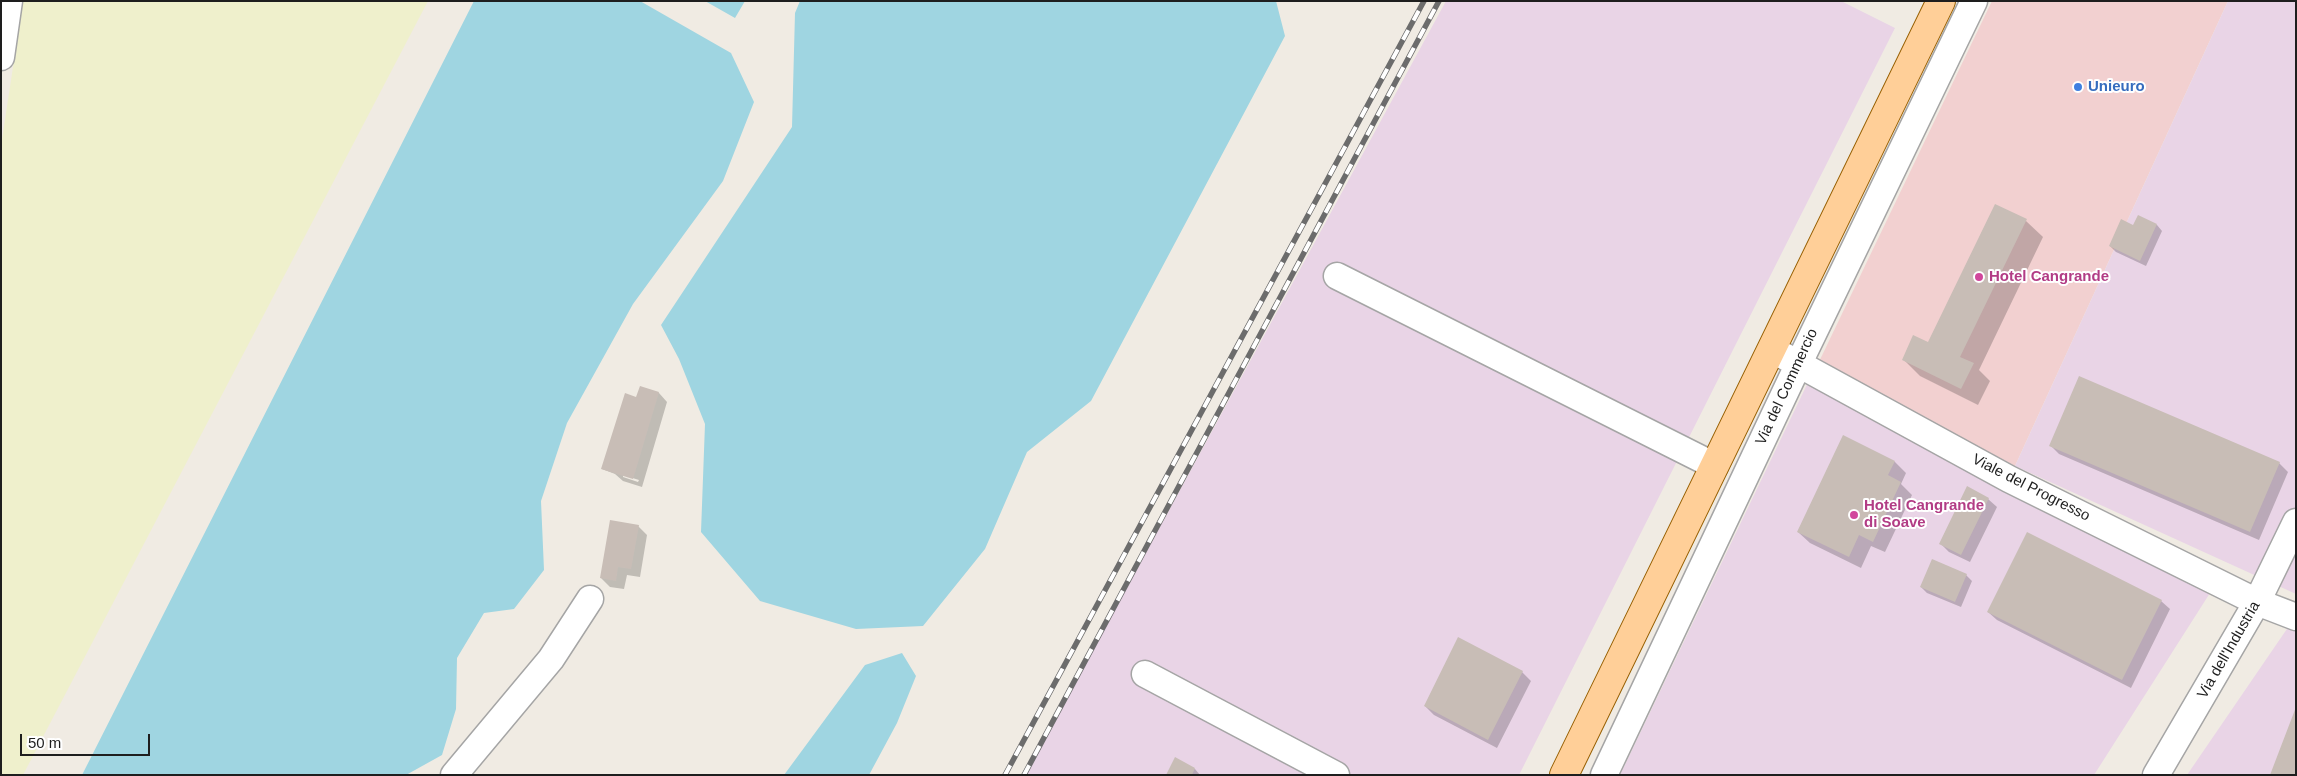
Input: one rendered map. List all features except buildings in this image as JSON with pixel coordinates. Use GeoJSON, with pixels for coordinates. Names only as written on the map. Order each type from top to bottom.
{"type":"FeatureCollection","features":[{"type":"Feature","properties":{"kind":"main road"},"geometry":{"type":"LineString","coordinates":[[1564,775],[1941,1]]}},
{"type":"Feature","properties":{"kind":"street"},"geometry":{"type":"LineString","coordinates":[[1,56],[9,1]]}},
{"type":"Feature","properties":{"kind":"street","name":"Via del Commercio"},"geometry":{"type":"LineString","coordinates":[[1604,775],[1799,363],[1974,1]]}},
{"type":"Feature","properties":{"kind":"street"},"geometry":{"type":"LineString","coordinates":[[1337,276],[1715,466]]}},
{"type":"Feature","properties":{"kind":"street","name":"Viale del Progresso"},"geometry":{"type":"LineString","coordinates":[[1772,350],[2009,479],[2258,602],[2296,617]]}},
{"type":"Feature","properties":{"kind":"street","name":"Via dell'Industria"},"geometry":{"type":"LineString","coordinates":[[2156,775],[2258,602],[2296,522]]}},
{"type":"Feature","properties":{"kind":"street"},"geometry":{"type":"LineString","coordinates":[[454,775],[551,659],[590,599]]}},
{"type":"Feature","properties":{"kind":"street"},"geometry":{"type":"LineString","coordinates":[[1145,674],[1336,775]]}},
{"type":"Feature","properties":{"kind":"shaded area"},"geometry":{"type":"Polygon","coordinates":[[[1446,1],[1841,1],[1895,28],[1519,775],[1025,775],[1446,1]]]}},
{"type":"Feature","properties":{"kind":"shaded area"},"geometry":{"type":"Polygon","coordinates":[[[1992,1],[2228,1],[2015,466],[1816,368],[1992,1]]]}},
{"type":"Feature","properties":{"kind":"shaded area"},"geometry":{"type":"Polygon","coordinates":[[[2228,1],[2296,1],[2296,594],[2015,466],[2228,1]]]}},
{"type":"Feature","properties":{"kind":"shaded area"},"geometry":{"type":"Polygon","coordinates":[[[1812,374],[2210,593],[2094,775],[1620,775],[1812,374]]]}},
{"type":"Feature","properties":{"kind":"shaded area"},"geometry":{"type":"Polygon","coordinates":[[[2291,623],[2296,625],[2296,775],[2187,775],[2291,623]]]}},
{"type":"Feature","properties":{"kind":"green space"},"geometry":{"type":"Polygon","coordinates":[[[23,1],[428,1],[23,775],[1,775],[1,146],[23,1]]]}},
{"type":"Feature","properties":{"kind":"water"},"geometry":{"type":"Polygon","coordinates":[[[474,1],[640,1],[731,53],[754,102],[723,181],[633,304],[567,423],[541,501],[544,570],[514,609],[484,613],[457,658],[456,709],[442,755],[406,775],[82,775],[474,1]]]}},
{"type":"Feature","properties":{"kind":"water"},"geometry":{"type":"Polygon","coordinates":[[[705,1],[745,1],[735,18],[705,1]]]}},
{"type":"Feature","properties":{"kind":"water"},"geometry":{"type":"Polygon","coordinates":[[[800,1],[1276,1],[1285,36],[1091,401],[1027,452],[985,549],[923,626],[856,629],[760,601],[701,532],[705,424],[679,359],[661,325],[792,127],[795,13],[800,1]]]}},
{"type":"Feature","properties":{"kind":"water"},"geometry":{"type":"Polygon","coordinates":[[[902,653],[916,676],[897,723],[869,775],[784,775],[865,665],[902,653]]]}},
{"type":"Feature","properties":{"kind":"railway"},"geometry":{"type":"LineString","coordinates":[[1005,775],[1424,1]]}},
{"type":"Feature","properties":{"kind":"railway"},"geometry":{"type":"LineString","coordinates":[[1024,775],[1439,1]]}},
{"type":"Feature","properties":{"kind":"place","name":"Unieuro"},"geometry":{"type":"Point","coordinates":[2078,87]}},
{"type":"Feature","properties":{"kind":"place","name":"Hotel Cangrande"},"geometry":{"type":"Point","coordinates":[1979,277]}},
{"type":"Feature","properties":{"kind":"place","name":"Hotel Cangrande di Soave"},"geometry":{"type":"Point","coordinates":[1854,515]}}]}
